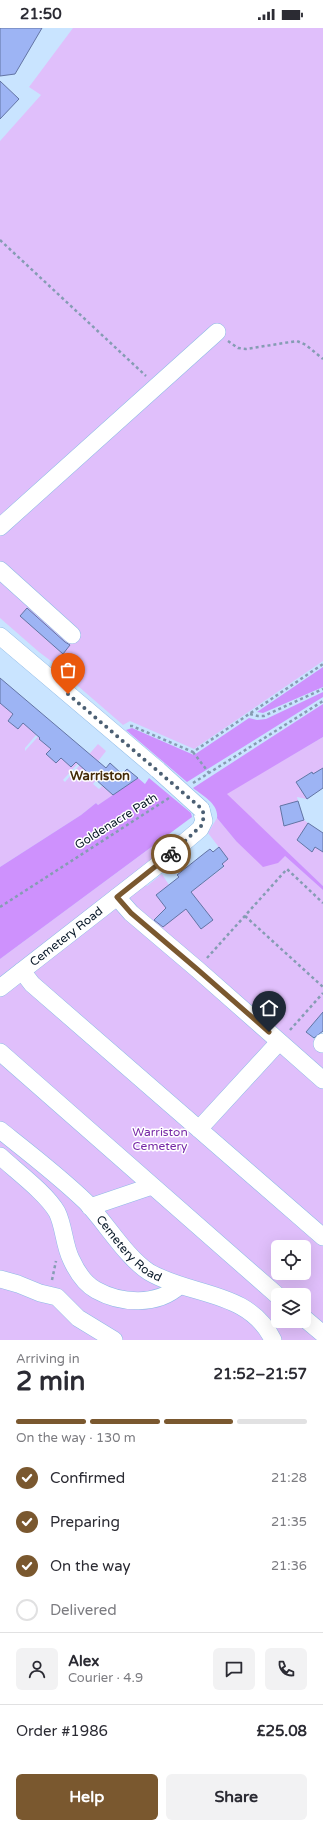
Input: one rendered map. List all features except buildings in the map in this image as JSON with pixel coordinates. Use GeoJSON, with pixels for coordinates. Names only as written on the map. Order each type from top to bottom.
{"type":"FeatureCollection","features":[{"type":"Feature","properties":{"kind":"street"},"geometry":{"type":"LineString","coordinates":[[0,527],[217,332]]}},
{"type":"Feature","properties":{"kind":"street"},"geometry":{"type":"LineString","coordinates":[[0,570],[72,635]]}},
{"type":"Feature","properties":{"kind":"street","name":"Cemetery Road"},"geometry":{"type":"LineString","coordinates":[[0,636],[202,809],[204,821],[200,829],[117,897],[0,988]]}},
{"type":"Feature","properties":{"kind":"street"},"geometry":{"type":"LineString","coordinates":[[117,897],[131,913],[323,1080]]}},
{"type":"Feature","properties":{"kind":"street"},"geometry":{"type":"LineString","coordinates":[[22,971],[32,984],[323,1237]]}},
{"type":"Feature","properties":{"kind":"street"},"geometry":{"type":"LineString","coordinates":[[199,1129],[279,1042]]}},
{"type":"Feature","properties":{"kind":"street"},"geometry":{"type":"LineString","coordinates":[[0,1052],[271,1290]]}},
{"type":"Feature","properties":{"kind":"street","name":"Cemetery Road"},"geometry":{"type":"LineString","coordinates":[[0,1130],[72,1189],[90,1207],[136,1261],[154,1274],[179,1286],[236,1303],[249,1310],[259,1319],[273,1340]]}},
{"type":"Feature","properties":{"kind":"street"},"geometry":{"type":"LineString","coordinates":[[0,1156],[48,1200],[57,1213],[71,1259],[82,1276],[95,1289],[109,1295],[129,1300],[146,1301],[162,1298],[172,1293],[179,1286]]}},
{"type":"Feature","properties":{"kind":"street"},"geometry":{"type":"LineString","coordinates":[[90,1207],[152,1186]]}},
{"type":"Feature","properties":{"kind":"street"},"geometry":{"type":"LineString","coordinates":[[0,1279],[18,1284],[40,1293],[57,1297],[78,1318],[95,1330],[114,1340]]}},
{"type":"Feature","properties":{"kind":"street"},"geometry":{"type":"LineString","coordinates":[[311,1324],[323,1334]]}},
{"type":"Feature","properties":{"kind":"path"},"geometry":{"type":"LineString","coordinates":[[0,240],[157,386]]}},
{"type":"Feature","properties":{"kind":"path"},"geometry":{"type":"LineString","coordinates":[[217,332],[234,346],[242,349],[297,341],[306,345],[323,359]]}},
{"type":"Feature","properties":{"kind":"path"},"geometry":{"type":"LineString","coordinates":[[193,752],[323,664]]}},
{"type":"Feature","properties":{"kind":"path"},"geometry":{"type":"LineString","coordinates":[[250,714],[264,716],[323,689]]}},
{"type":"Feature","properties":{"kind":"path"},"geometry":{"type":"LineString","coordinates":[[189,786],[323,701]]}},
{"type":"Feature","properties":{"kind":"path"},"geometry":{"type":"LineString","coordinates":[[115,733],[132,726],[193,752],[208,773]]}},
{"type":"Feature","properties":{"kind":"path","name":"Goldenacre Path"},"geometry":{"type":"LineString","coordinates":[[0,907],[176,794]]}},
{"type":"Feature","properties":{"kind":"path"},"geometry":{"type":"LineString","coordinates":[[197,969],[287,869],[323,904]]}},
{"type":"Feature","properties":{"kind":"path"},"geometry":{"type":"LineString","coordinates":[[245,916],[323,987]]}},
{"type":"Feature","properties":{"kind":"path"},"geometry":{"type":"LineString","coordinates":[[279,1042],[323,993]]}},
{"type":"Feature","properties":{"kind":"path"},"geometry":{"type":"LineString","coordinates":[[57,1297],[52,1287],[53,1269],[58,1254],[66,1244]]}},
{"type":"Feature","properties":{"kind":"green space"},"geometry":{"type":"Polygon","coordinates":[[[73,28],[323,28],[323,661],[194,749],[130,721],[123,725],[71,680],[71,676],[39,652],[0,618],[0,141],[41,95],[29,87],[73,28]]]}},
{"type":"Feature","properties":{"kind":"green space"},"geometry":{"type":"Polygon","coordinates":[[[0,701],[13,714],[8,721],[18,729],[23,723],[42,728],[25,748],[25,751],[44,730],[45,732],[39,739],[51,749],[46,754],[56,763],[61,758],[71,767],[77,760],[79,762],[63,780],[65,782],[98,744],[106,751],[89,773],[96,780],[93,784],[99,789],[102,786],[113,795],[98,805],[96,803],[81,815],[0,867],[0,701]]]}},
{"type":"Feature","properties":{"kind":"green space"},"geometry":{"type":"Polygon","coordinates":[[[323,737],[323,768],[313,774],[311,772],[296,782],[307,799],[297,797],[298,801],[280,807],[284,826],[304,820],[308,823],[297,840],[312,852],[315,847],[323,852],[323,886],[226,794],[323,737]]]}},
{"type":"Feature","properties":{"kind":"green space","name":"Warriston Cemetery"},"geometry":{"type":"Polygon","coordinates":[[[217,818],[236,841],[285,856],[323,890],[323,1012],[306,1032],[323,1047],[323,1340],[0,1340],[0,959],[157,843],[163,852],[138,875],[147,886],[162,874],[169,885],[156,895],[191,892],[224,867],[222,864],[228,859],[208,833],[217,818]]]}},
{"type":"Feature","properties":{"kind":"shaded area"},"geometry":{"type":"Polygon","coordinates":[[[323,667],[323,687],[263,713],[257,712],[323,667]]]}},
{"type":"Feature","properties":{"kind":"shaded area"},"geometry":{"type":"Polygon","coordinates":[[[323,692],[323,697],[187,782],[126,730],[132,728],[194,755],[249,718],[257,720],[266,719],[323,692]]]}},
{"type":"Feature","properties":{"kind":"shaded area"},"geometry":{"type":"Polygon","coordinates":[[[323,704],[323,737],[227,794],[323,886],[323,890],[285,856],[278,863],[263,867],[236,841],[217,818],[216,809],[213,804],[193,788],[323,704]]]}},
{"type":"Feature","properties":{"kind":"shaded area"},"geometry":{"type":"Polygon","coordinates":[[[138,778],[145,784],[149,778],[191,813],[192,817],[0,959],[0,867],[81,815],[96,803],[98,805],[138,778]]]}},
{"type":"Feature","properties":{"kind":"way so far"},"geometry":{"type":"LineString","coordinates":[[68,694],[202,809],[204,821],[200,829],[171,854]]}},
{"type":"Feature","properties":{"kind":"district","name":"Warriston"},"geometry":{"type":"Point","coordinates":[100,776]}},
{"type":"Feature","properties":{"kind":"route"},"geometry":{"type":"LineString","coordinates":[[171,854],[117,897],[131,913],[269,1032]]}}]}
